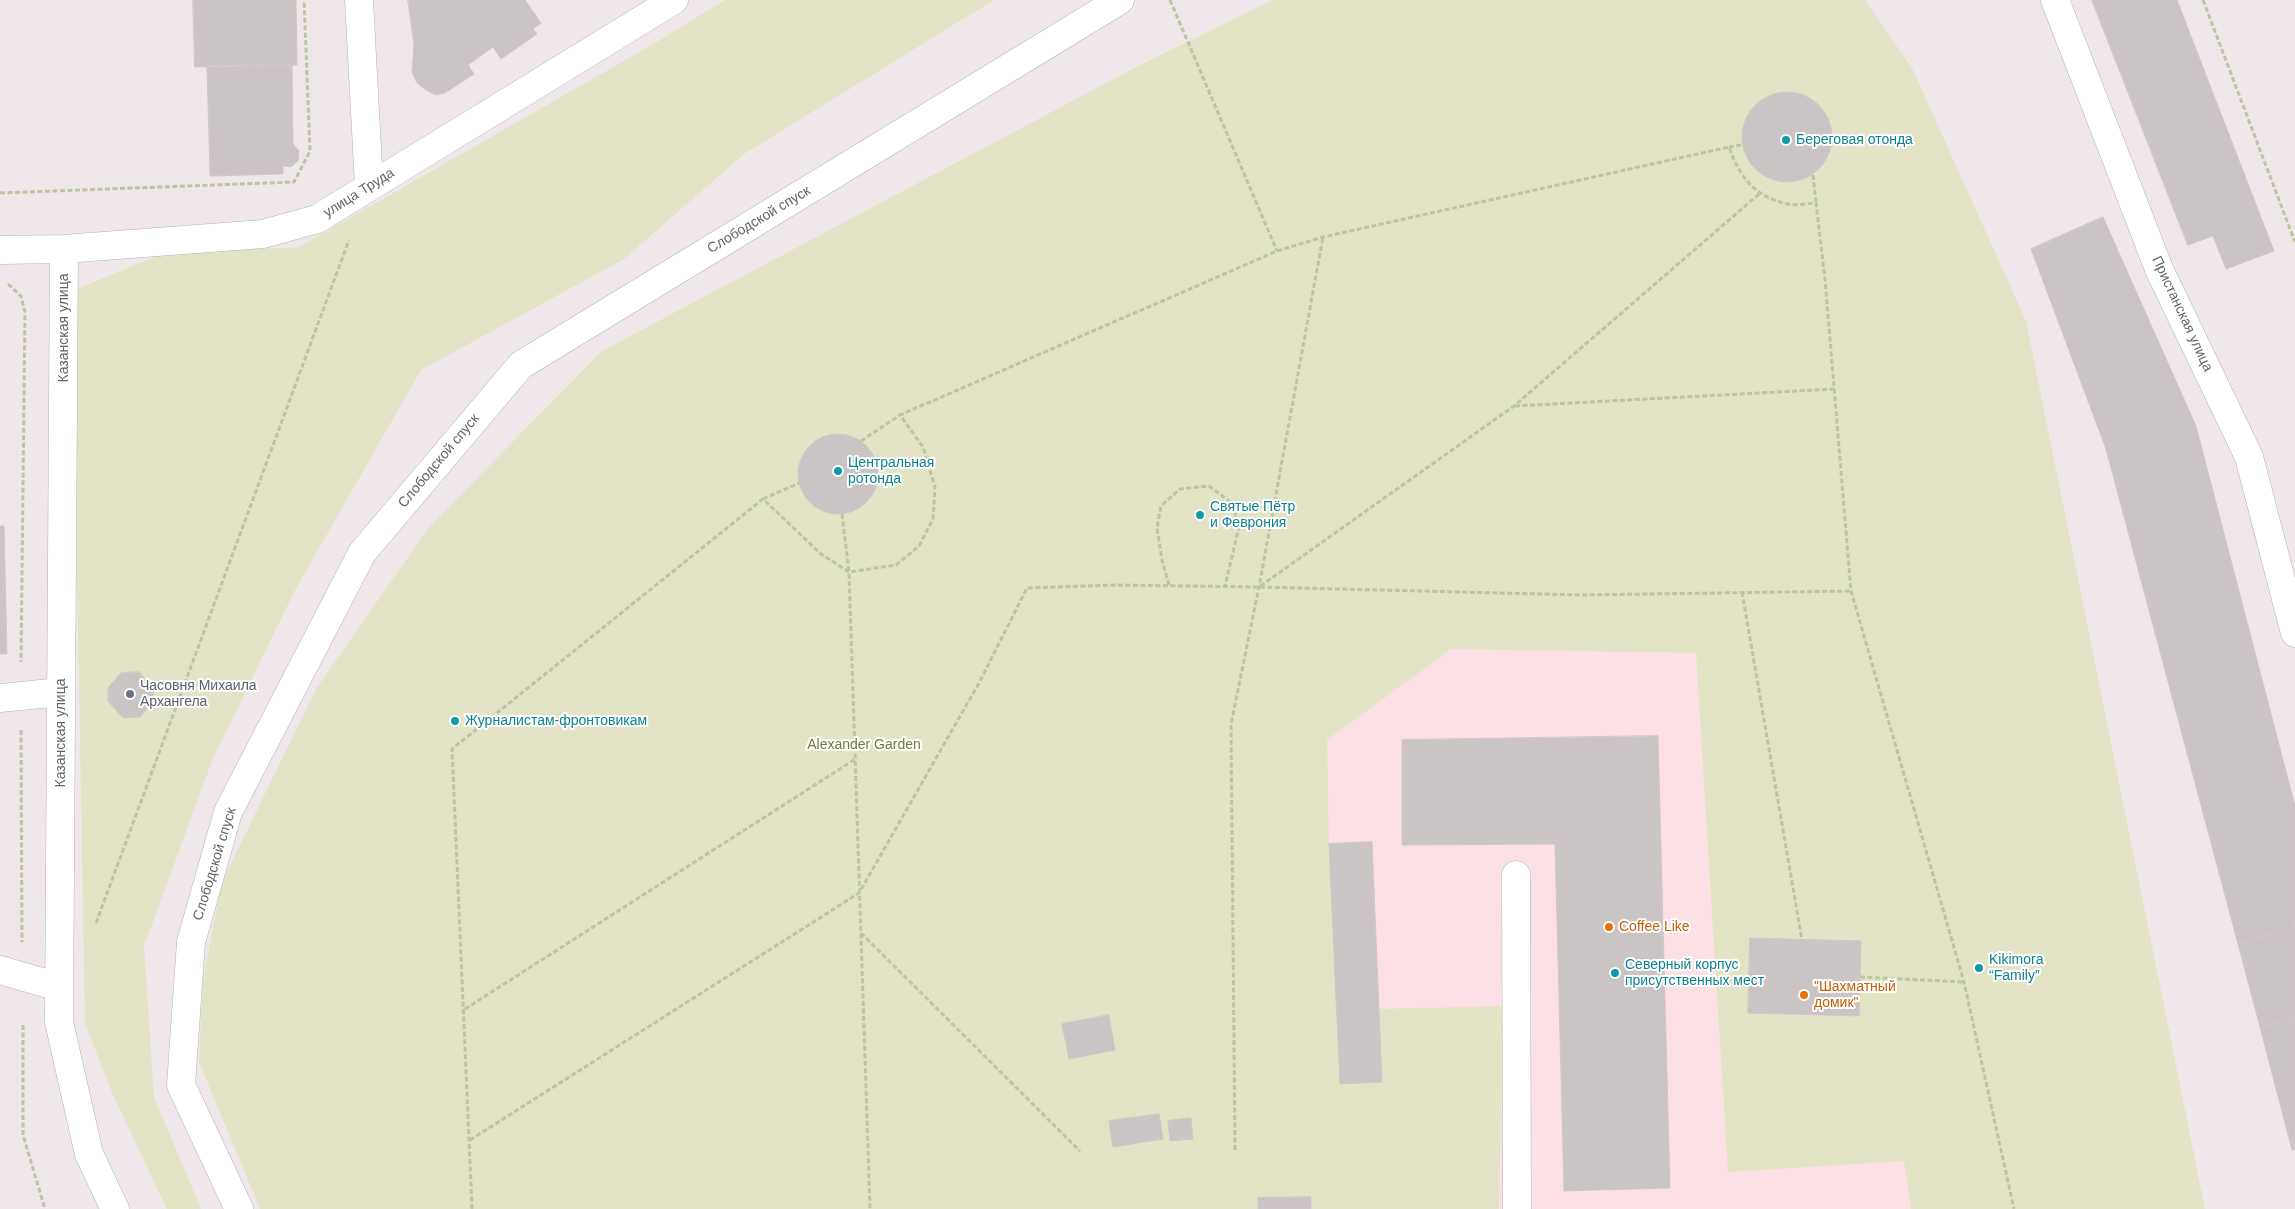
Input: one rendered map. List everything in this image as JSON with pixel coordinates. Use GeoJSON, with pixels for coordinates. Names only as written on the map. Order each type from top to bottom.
{"type":"FeatureCollection","features":[{"type":"Feature","properties":{"kind":"street"},"geometry":{"type":"LineString","coordinates":[[359,0],[369,186]]}},
{"type":"Feature","properties":{"kind":"street","name":"улица Труда"},"geometry":{"type":"LineString","coordinates":[[0,250],[64,249],[263,234],[317,219],[674,0]]}},
{"type":"Feature","properties":{"kind":"street","name":"Слободской спуск"},"geometry":{"type":"LineString","coordinates":[[238,1209],[181,1085],[191,942],[228,812],[362,553],[521,365],[1120,0]]}},
{"type":"Feature","properties":{"kind":"street","name":"Пристанская улица"},"geometry":{"type":"LineString","coordinates":[[2055,0],[2159,269],[2248,457],[2295,633]]}},
{"type":"Feature","properties":{"kind":"street","name":"Казанская улица"},"geometry":{"type":"LineString","coordinates":[[64,249],[59,1022],[89,1154],[115,1209]]}},
{"type":"Feature","properties":{"kind":"street"},"geometry":{"type":"LineString","coordinates":[[10,697],[61,692]]}},
{"type":"Feature","properties":{"kind":"street"},"geometry":{"type":"LineString","coordinates":[[1516,875],[1517,1209]]}},
{"type":"Feature","properties":{"kind":"street"},"geometry":{"type":"LineString","coordinates":[[11,973],[59,987]]}},
{"type":"Feature","properties":{"kind":"path"},"geometry":{"type":"LineString","coordinates":[[0,193],[294,182],[310,150],[304,0]]}},
{"type":"Feature","properties":{"kind":"path"},"geometry":{"type":"LineString","coordinates":[[1170,0],[1277,251]]}},
{"type":"Feature","properties":{"kind":"path"},"geometry":{"type":"LineString","coordinates":[[2203,0],[2295,242]]}},
{"type":"Feature","properties":{"kind":"path"},"geometry":{"type":"LineString","coordinates":[[861,441],[900,415],[1277,251],[1323,237],[1741,145]]}},
{"type":"Feature","properties":{"kind":"path"},"geometry":{"type":"LineString","coordinates":[[1729,147],[1736,169],[1760,194],[1790,205],[1816,203]]}},
{"type":"Feature","properties":{"kind":"path"},"geometry":{"type":"LineString","coordinates":[[1813,175],[1851,591],[1964,982],[2014,1209]]}},
{"type":"Feature","properties":{"kind":"path"},"geometry":{"type":"LineString","coordinates":[[94,930],[369,186]]}},
{"type":"Feature","properties":{"kind":"path"},"geometry":{"type":"LineString","coordinates":[[1259,587],[1514,406],[1760,194]]}},
{"type":"Feature","properties":{"kind":"path"},"geometry":{"type":"LineString","coordinates":[[1235,1150],[1231,724],[1259,587],[1323,237]]}},
{"type":"Feature","properties":{"kind":"path"},"geometry":{"type":"LineString","coordinates":[[0,283],[8,284],[21,296],[25,312],[10,697],[11,973],[23,1136],[45,1209]]}},
{"type":"Feature","properties":{"kind":"path"},"geometry":{"type":"LineString","coordinates":[[1514,406],[1834,390]]}},
{"type":"Feature","properties":{"kind":"path"},"geometry":{"type":"LineString","coordinates":[[764,499],[821,554],[849,572],[896,564],[919,546],[933,519],[935,487],[923,447],[900,415]]}},
{"type":"Feature","properties":{"kind":"path"},"geometry":{"type":"LineString","coordinates":[[472,1209],[452,749],[764,499],[798,483]]}},
{"type":"Feature","properties":{"kind":"path"},"geometry":{"type":"LineString","coordinates":[[1169,585],[1162,560],[1157,528],[1161,506],[1180,489],[1209,486],[1232,502],[1239,527],[1225,586]]}},
{"type":"Feature","properties":{"kind":"path"},"geometry":{"type":"LineString","coordinates":[[842,514],[849,572],[870,1209]]}},
{"type":"Feature","properties":{"kind":"path"},"geometry":{"type":"LineString","coordinates":[[470,1140],[859,893],[979,683],[1027,588],[1169,585],[1581,595],[1851,591]]}},
{"type":"Feature","properties":{"kind":"path"},"geometry":{"type":"LineString","coordinates":[[1742,592],[1802,940]]}},
{"type":"Feature","properties":{"kind":"path"},"geometry":{"type":"LineString","coordinates":[[464,1010],[856,758]]}},
{"type":"Feature","properties":{"kind":"path"},"geometry":{"type":"LineString","coordinates":[[860,933],[1080,1151]]}},
{"type":"Feature","properties":{"kind":"path"},"geometry":{"type":"LineString","coordinates":[[1860,977],[1964,982]]}},
{"type":"Feature","properties":{"kind":"shaded area"},"geometry":{"type":"Polygon","coordinates":[[[1451,649],[1696,652],[1728,1172],[1904,1161],[1911,1209],[1499,1209],[1503,1006],[1379,1009],[1329,844],[1327,740],[1451,649]]]}},
{"type":"Feature","properties":{"kind":"green space"},"geometry":{"type":"Polygon","coordinates":[[[725,0],[994,0],[744,154],[624,259],[421,370],[294,592],[212,761],[144,946],[154,1097],[201,1209],[167,1209],[113,1095],[85,1023],[72,291],[162,254],[299,247],[650,46],[725,0]]]}},
{"type":"Feature","properties":{"kind":"green space","name":"Alexander Garden"},"geometry":{"type":"Polygon","coordinates":[[[1273,0],[1865,0],[1912,68],[2026,321],[2205,1209],[1911,1209],[1904,1161],[1728,1172],[1696,653],[1451,649],[1327,740],[1329,844],[1372,842],[1379,1009],[1503,1006],[1499,1209],[260,1209],[199,1062],[203,979],[222,882],[316,689],[429,527],[602,351],[1140,65],[1273,0]]]}},
{"type":"Feature","properties":{"kind":"building"},"geometry":{"type":"Polygon","coordinates":[[[193,0],[296,0],[297,65],[195,67],[193,0]]]}},
{"type":"Feature","properties":{"kind":"building"},"geometry":{"type":"Polygon","coordinates":[[[408,0],[525,0],[541,23],[533,29],[537,34],[501,59],[493,47],[468,65],[474,74],[445,93],[436,95],[417,83],[412,72],[414,45],[408,0]]]}},
{"type":"Feature","properties":{"kind":"building"},"geometry":{"type":"Polygon","coordinates":[[[2092,0],[2177,0],[2274,251],[2226,269],[2213,236],[2188,245],[2092,0]]]}},
{"type":"Feature","properties":{"kind":"building"},"geometry":{"type":"Polygon","coordinates":[[[292,65],[293,144],[299,151],[298,161],[291,167],[283,166],[283,174],[210,176],[207,66],[292,65]]]}},
{"type":"Feature","properties":{"kind":"building","name":"Береговая отонда"},"geometry":{"type":"Polygon","coordinates":[[[1778,92],[1796,92],[1812,99],[1825,112],[1832,128],[1832,146],[1825,162],[1812,175],[1796,182],[1778,182],[1762,175],[1749,162],[1742,146],[1742,128],[1749,112],[1762,99],[1778,92]]]}},
{"type":"Feature","properties":{"kind":"building"},"geometry":{"type":"Polygon","coordinates":[[[2103,217],[2196,426],[2295,806],[2295,927],[2238,944],[2106,449],[2031,249],[2103,217]]]}},
{"type":"Feature","properties":{"kind":"building","name":"Центральная ротонда"},"geometry":{"type":"Polygon","coordinates":[[[838,434],[853,437],[866,446],[875,459],[878,474],[875,489],[866,502],[853,511],[838,514],[823,511],[810,502],[801,489],[798,474],[801,459],[810,446],[823,437],[838,434]]]}},
{"type":"Feature","properties":{"kind":"building"},"geometry":{"type":"Polygon","coordinates":[[[0,526],[4,526],[7,654],[0,654],[0,526]]]}},
{"type":"Feature","properties":{"kind":"building","name":"Часовня Михаила Архангела"},"geometry":{"type":"Polygon","coordinates":[[[139,672],[153,688],[153,701],[140,717],[123,718],[108,701],[108,688],[121,673],[139,672]]]}},
{"type":"Feature","properties":{"kind":"building"},"geometry":{"type":"Polygon","coordinates":[[[1658,736],[1670,1188],[1564,1191],[1555,844],[1402,845],[1402,740],[1658,736]]]}},
{"type":"Feature","properties":{"kind":"building"},"geometry":{"type":"Polygon","coordinates":[[[1372,842],[1382,1082],[1340,1084],[1329,844],[1372,842]]]}},
{"type":"Feature","properties":{"kind":"building"},"geometry":{"type":"Polygon","coordinates":[[[2295,927],[2295,1018],[2260,1027],[2238,944],[2295,927]]]}},
{"type":"Feature","properties":{"kind":"building","name":"\"Шахматный домик\""},"geometry":{"type":"Polygon","coordinates":[[[1750,938],[1861,941],[1859,1016],[1748,1013],[1750,938]]]}},
{"type":"Feature","properties":{"kind":"building"},"geometry":{"type":"Polygon","coordinates":[[[1109,1015],[1115,1050],[1069,1059],[1062,1024],[1109,1015]]]}},
{"type":"Feature","properties":{"kind":"building"},"geometry":{"type":"Polygon","coordinates":[[[2295,1018],[2295,1150],[2292,1150],[2260,1027],[2295,1018]]]}},
{"type":"Feature","properties":{"kind":"building"},"geometry":{"type":"Polygon","coordinates":[[[1159,1114],[1163,1139],[1113,1147],[1109,1121],[1159,1114]]]}},
{"type":"Feature","properties":{"kind":"building"},"geometry":{"type":"Polygon","coordinates":[[[1191,1118],[1193,1139],[1170,1141],[1168,1121],[1191,1118]]]}},
{"type":"Feature","properties":{"kind":"building"},"geometry":{"type":"Polygon","coordinates":[[[1311,1197],[1311,1209],[1258,1209],[1258,1198],[1311,1197]]]}},
{"type":"Feature","properties":{"kind":"place","name":"Береговая отонда"},"geometry":{"type":"Point","coordinates":[1786,140]}},
{"type":"Feature","properties":{"kind":"place","name":"Центральная ротонда"},"geometry":{"type":"Point","coordinates":[838,471]}},
{"type":"Feature","properties":{"kind":"place","name":"Святые Пётр и Феврония"},"geometry":{"type":"Point","coordinates":[1200,515]}},
{"type":"Feature","properties":{"kind":"place","name":"Часовня Михаила Архангела"},"geometry":{"type":"Point","coordinates":[130,694]}},
{"type":"Feature","properties":{"kind":"place","name":"Журналистам-фронтовикам"},"geometry":{"type":"Point","coordinates":[455,721]}},
{"type":"Feature","properties":{"kind":"place","name":"Coffee Like"},"geometry":{"type":"Point","coordinates":[1609,927]}},
{"type":"Feature","properties":{"kind":"place","name":"Kikimora “Family”"},"geometry":{"type":"Point","coordinates":[1979,968]}},
{"type":"Feature","properties":{"kind":"place","name":"Северный корпус присутственных мест"},"geometry":{"type":"Point","coordinates":[1615,973]}},
{"type":"Feature","properties":{"kind":"place","name":"\"Шахматный домик\""},"geometry":{"type":"Point","coordinates":[1804,995]}}]}
